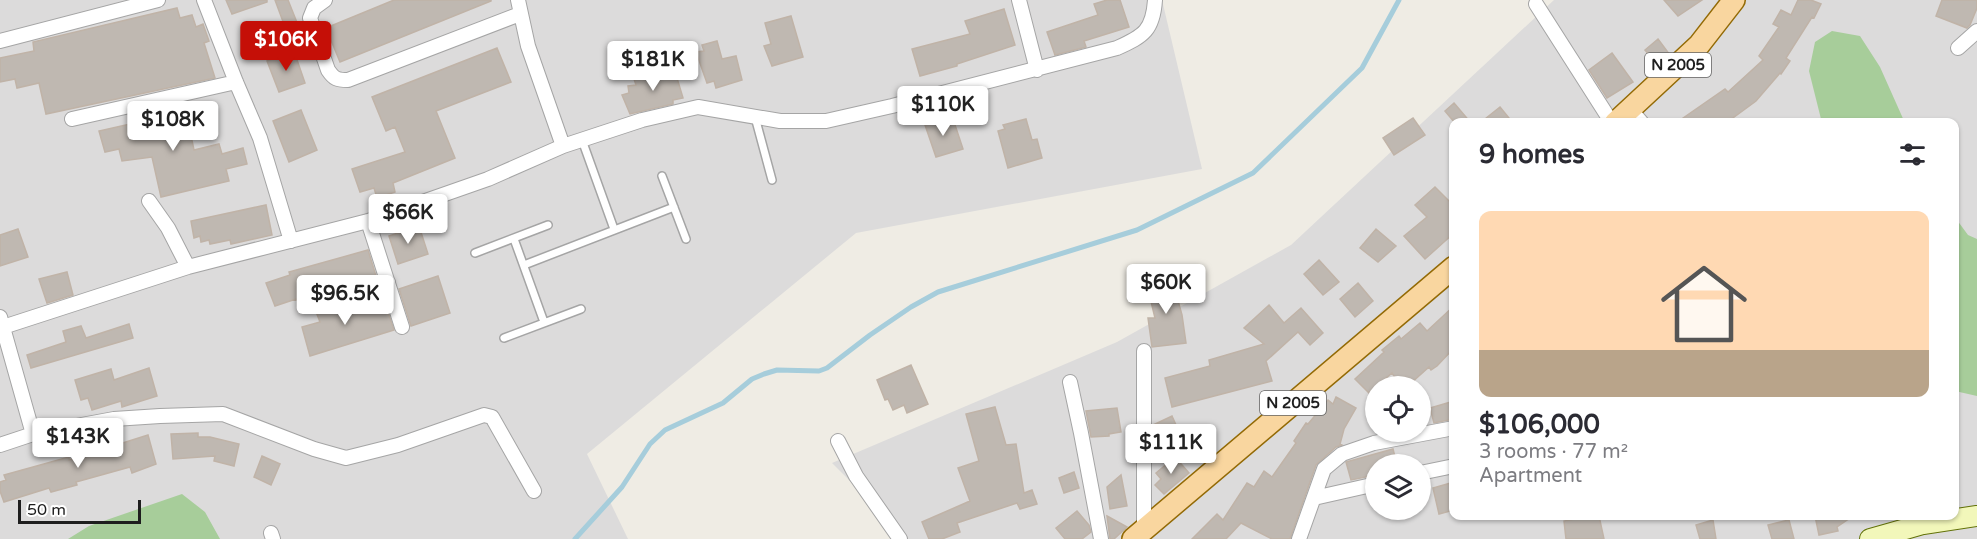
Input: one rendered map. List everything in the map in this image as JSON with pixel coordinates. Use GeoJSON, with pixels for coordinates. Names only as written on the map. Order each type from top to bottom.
{"type":"FeatureCollection","features":[{"type":"Feature","properties":{"kind":"main road","name":"N 2005"},"geometry":{"type":"LineString","coordinates":[[1627,118],[1699,45],[1734,0]]}},
{"type":"Feature","properties":{"kind":"main road","name":"N 2005"},"geometry":{"type":"LineString","coordinates":[[1139,534],[1449,271]]}},
{"type":"Feature","properties":{"kind":"main road"},"geometry":{"type":"LineString","coordinates":[[1959,517],[1977,516]]}},
{"type":"Feature","properties":{"kind":"main road"},"geometry":{"type":"LineString","coordinates":[[1870,539],[1922,520]]}},
{"type":"Feature","properties":{"kind":"street"},"geometry":{"type":"LineString","coordinates":[[0,41],[158,0]]}},
{"type":"Feature","properties":{"kind":"street"},"geometry":{"type":"LineString","coordinates":[[204,0],[260,138],[291,241]]}},
{"type":"Feature","properties":{"kind":"street"},"geometry":{"type":"LineString","coordinates":[[325,0],[314,8],[310,18],[328,70],[332,77],[338,80],[348,80],[519,7],[528,46],[563,146]]}},
{"type":"Feature","properties":{"kind":"street"},"geometry":{"type":"LineString","coordinates":[[1019,0],[1037,70]]}},
{"type":"Feature","properties":{"kind":"street"},"geometry":{"type":"LineString","coordinates":[[33,434],[1,322],[188,267],[368,221],[488,179],[563,146],[642,120],[698,107],[780,121],[825,121],[1037,70],[1117,48],[1147,32],[1154,17],[1155,0]]}},
{"type":"Feature","properties":{"kind":"street"},"geometry":{"type":"LineString","coordinates":[[1536,4],[1623,118]]}},
{"type":"Feature","properties":{"kind":"street"},"geometry":{"type":"LineString","coordinates":[[1958,48],[1977,31]]}},
{"type":"Feature","properties":{"kind":"street"},"geometry":{"type":"LineString","coordinates":[[72,119],[236,82]]}},
{"type":"Feature","properties":{"kind":"street"},"geometry":{"type":"LineString","coordinates":[[149,201],[168,228],[188,267]]}},
{"type":"Feature","properties":{"kind":"street"},"geometry":{"type":"LineString","coordinates":[[368,221],[402,327]]}},
{"type":"Feature","properties":{"kind":"street"},"geometry":{"type":"LineString","coordinates":[[315,300],[388,282]]}},
{"type":"Feature","properties":{"kind":"street"},"geometry":{"type":"LineString","coordinates":[[1139,534],[1144,351]]}},
{"type":"Feature","properties":{"kind":"street"},"geometry":{"type":"LineString","coordinates":[[1070,382],[1082,433],[1101,539]]}},
{"type":"Feature","properties":{"kind":"street"},"geometry":{"type":"LineString","coordinates":[[0,446],[33,434],[114,419],[223,414],[314,449],[346,458],[398,445],[480,416],[492,417],[534,491]]}},
{"type":"Feature","properties":{"kind":"street"},"geometry":{"type":"LineString","coordinates":[[1299,539],[1324,469],[1341,454],[1374,443],[1449,429]]}},
{"type":"Feature","properties":{"kind":"street"},"geometry":{"type":"LineString","coordinates":[[838,441],[856,477],[900,539]]}},
{"type":"Feature","properties":{"kind":"street"},"geometry":{"type":"LineString","coordinates":[[1431,471],[1449,467]]}},
{"type":"Feature","properties":{"kind":"street"},"geometry":{"type":"LineString","coordinates":[[1314,498],[1365,486]]}},
{"type":"Feature","properties":{"kind":"lane"},"geometry":{"type":"LineString","coordinates":[[754,115],[772,180]]}},
{"type":"Feature","properties":{"kind":"lane"},"geometry":{"type":"LineString","coordinates":[[582,140],[614,229]]}},
{"type":"Feature","properties":{"kind":"lane"},"geometry":{"type":"LineString","coordinates":[[662,176],[686,239]]}},
{"type":"Feature","properties":{"kind":"lane"},"geometry":{"type":"LineString","coordinates":[[524,265],[674,207]]}},
{"type":"Feature","properties":{"kind":"lane"},"geometry":{"type":"LineString","coordinates":[[475,253],[548,225]]}},
{"type":"Feature","properties":{"kind":"lane"},"geometry":{"type":"LineString","coordinates":[[514,239],[544,322]]}},
{"type":"Feature","properties":{"kind":"lane"},"geometry":{"type":"LineString","coordinates":[[504,338],[580,309]]}},
{"type":"Feature","properties":{"kind":"shaded area"},"geometry":{"type":"Polygon","coordinates":[[[0,0],[1162,0],[1202,169],[856,233],[587,454],[628,539],[0,539],[0,0]]]}},
{"type":"Feature","properties":{"kind":"shaded area"},"geometry":{"type":"Polygon","coordinates":[[[1554,0],[1977,0],[1977,539],[908,539],[832,463],[1117,342],[1291,245],[1554,0]]]}},
{"type":"Feature","properties":{"kind":"green space"},"geometry":{"type":"Polygon","coordinates":[[[1832,31],[1860,36],[1880,67],[1903,118],[1821,118],[1809,71],[1815,42],[1832,31]]]}},
{"type":"Feature","properties":{"kind":"green space"},"geometry":{"type":"Polygon","coordinates":[[[1959,223],[1968,235],[1977,239],[1977,396],[1959,392],[1959,223]]]}},
{"type":"Feature","properties":{"kind":"green space"},"geometry":{"type":"Polygon","coordinates":[[[182,494],[205,512],[220,539],[68,539],[89,526],[182,494]]]}},
{"type":"Feature","properties":{"kind":"building"},"geometry":{"type":"Polygon","coordinates":[[[226,0],[267,0],[267,2],[232,14],[226,0]]]}},
{"type":"Feature","properties":{"kind":"building"},"geometry":{"type":"Polygon","coordinates":[[[275,0],[288,0],[300,30],[288,35],[275,0]]]}},
{"type":"Feature","properties":{"kind":"building"},"geometry":{"type":"Polygon","coordinates":[[[394,0],[491,1],[340,62],[326,28],[394,0]]]}},
{"type":"Feature","properties":{"kind":"building"},"geometry":{"type":"Polygon","coordinates":[[[1107,0],[1120,0],[1129,27],[1084,41],[1086,47],[1055,55],[1047,32],[1098,15],[1094,4],[1107,0]]]}},
{"type":"Feature","properties":{"kind":"building"},"geometry":{"type":"Polygon","coordinates":[[[1664,0],[1702,0],[1678,16],[1664,0]]]}},
{"type":"Feature","properties":{"kind":"building"},"geometry":{"type":"Polygon","coordinates":[[[1798,0],[1811,0],[1821,4],[1786,58],[1790,61],[1756,101],[1733,118],[1683,118],[1725,89],[1728,92],[1763,60],[1759,56],[1779,27],[1773,24],[1781,10],[1791,15],[1798,0]]]}},
{"type":"Feature","properties":{"kind":"building"},"geometry":{"type":"Polygon","coordinates":[[[1942,0],[1977,0],[1977,8],[1967,28],[1936,16],[1942,0]]]}},
{"type":"Feature","properties":{"kind":"building"},"geometry":{"type":"Polygon","coordinates":[[[177,8],[180,18],[192,15],[196,27],[203,24],[209,41],[204,43],[215,78],[46,114],[39,83],[17,88],[15,79],[0,82],[0,58],[34,51],[33,42],[177,8]]]}},
{"type":"Feature","properties":{"kind":"building"},"geometry":{"type":"Polygon","coordinates":[[[1004,9],[1015,45],[957,64],[957,66],[920,76],[912,49],[970,34],[965,21],[1004,9]]]}},
{"type":"Feature","properties":{"kind":"building"},"geometry":{"type":"Polygon","coordinates":[[[791,16],[803,57],[772,66],[764,46],[771,44],[765,23],[791,16]]]}},
{"type":"Feature","properties":{"kind":"building"},"geometry":{"type":"Polygon","coordinates":[[[1658,39],[1670,55],[1657,64],[1645,50],[1658,39]]]}},
{"type":"Feature","properties":{"kind":"building"},"geometry":{"type":"Polygon","coordinates":[[[717,41],[722,59],[736,56],[742,80],[716,88],[714,81],[707,83],[696,52],[704,51],[702,45],[717,41]]]}},
{"type":"Feature","properties":{"kind":"building"},"geometry":{"type":"Polygon","coordinates":[[[497,48],[511,82],[436,111],[455,158],[393,183],[395,192],[377,198],[374,188],[360,192],[352,169],[405,152],[395,127],[386,131],[372,97],[497,48]]]}},
{"type":"Feature","properties":{"kind":"building"},"geometry":{"type":"Polygon","coordinates":[[[294,51],[305,83],[279,92],[267,61],[294,51]]]}},
{"type":"Feature","properties":{"kind":"building"},"geometry":{"type":"Polygon","coordinates":[[[1612,53],[1633,82],[1607,98],[1589,70],[1612,53]]]}},
{"type":"Feature","properties":{"kind":"building"},"geometry":{"type":"Polygon","coordinates":[[[674,68],[683,98],[673,100],[673,104],[630,114],[622,95],[629,93],[628,86],[636,85],[634,79],[674,68]]]}},
{"type":"Feature","properties":{"kind":"building"},"geometry":{"type":"Polygon","coordinates":[[[184,103],[194,150],[219,144],[222,154],[243,148],[247,164],[226,169],[229,181],[161,197],[152,157],[122,161],[119,149],[105,152],[99,131],[170,115],[168,107],[184,103]]]}},
{"type":"Feature","properties":{"kind":"building"},"geometry":{"type":"Polygon","coordinates":[[[1454,103],[1467,118],[1451,118],[1445,111],[1454,103]]]}},
{"type":"Feature","properties":{"kind":"building"},"geometry":{"type":"Polygon","coordinates":[[[1500,107],[1509,118],[1486,118],[1500,107]]]}},
{"type":"Feature","properties":{"kind":"building"},"geometry":{"type":"Polygon","coordinates":[[[301,110],[317,150],[289,162],[273,121],[301,110]]]}},
{"type":"Feature","properties":{"kind":"building"},"geometry":{"type":"Polygon","coordinates":[[[943,117],[945,124],[954,122],[963,149],[936,157],[924,122],[943,117]]]}},
{"type":"Feature","properties":{"kind":"building"},"geometry":{"type":"Polygon","coordinates":[[[1413,118],[1425,135],[1394,155],[1383,138],[1413,118]]]}},
{"type":"Feature","properties":{"kind":"building"},"geometry":{"type":"Polygon","coordinates":[[[1026,119],[1032,140],[1037,139],[1042,158],[1008,168],[998,131],[1005,129],[1003,125],[1026,119]]]}},
{"type":"Feature","properties":{"kind":"building"},"geometry":{"type":"Polygon","coordinates":[[[1435,187],[1449,201],[1449,237],[1425,259],[1404,236],[1427,217],[1415,205],[1435,187]]]}},
{"type":"Feature","properties":{"kind":"building"},"geometry":{"type":"Polygon","coordinates":[[[266,205],[272,235],[231,244],[230,240],[210,244],[209,240],[201,242],[200,236],[194,238],[191,221],[266,205]]]}},
{"type":"Feature","properties":{"kind":"building"},"geometry":{"type":"Polygon","coordinates":[[[419,226],[428,254],[398,264],[389,236],[419,226]]]}},
{"type":"Feature","properties":{"kind":"building"},"geometry":{"type":"Polygon","coordinates":[[[18,229],[28,257],[0,266],[0,235],[18,229]]]}},
{"type":"Feature","properties":{"kind":"building"},"geometry":{"type":"Polygon","coordinates":[[[1376,229],[1396,246],[1378,262],[1360,248],[1376,229]]]}},
{"type":"Feature","properties":{"kind":"building"},"geometry":{"type":"Polygon","coordinates":[[[368,250],[376,276],[313,291],[306,298],[275,306],[266,283],[290,275],[289,272],[368,250]]]}},
{"type":"Feature","properties":{"kind":"building"},"geometry":{"type":"Polygon","coordinates":[[[1319,260],[1339,282],[1323,295],[1304,274],[1319,260]]]}},
{"type":"Feature","properties":{"kind":"building"},"geometry":{"type":"Polygon","coordinates":[[[67,272],[73,295],[47,303],[39,279],[67,272]]]}},
{"type":"Feature","properties":{"kind":"building"},"geometry":{"type":"Polygon","coordinates":[[[438,276],[450,313],[411,326],[399,289],[438,276]]]}},
{"type":"Feature","properties":{"kind":"building"},"geometry":{"type":"Polygon","coordinates":[[[1172,279],[1182,315],[1186,343],[1152,347],[1148,318],[1155,318],[1147,285],[1172,279]]]}},
{"type":"Feature","properties":{"kind":"building"},"geometry":{"type":"Polygon","coordinates":[[[1358,283],[1373,301],[1355,317],[1340,299],[1358,283]]]}},
{"type":"Feature","properties":{"kind":"building"},"geometry":{"type":"Polygon","coordinates":[[[358,299],[362,313],[386,306],[394,330],[310,356],[302,327],[320,322],[315,309],[358,299]]]}},
{"type":"Feature","properties":{"kind":"building"},"geometry":{"type":"Polygon","coordinates":[[[1269,305],[1284,323],[1301,308],[1323,333],[1310,345],[1298,332],[1266,361],[1272,381],[1172,407],[1165,378],[1210,366],[1209,360],[1264,344],[1244,328],[1269,305]]]}},
{"type":"Feature","properties":{"kind":"building"},"geometry":{"type":"Polygon","coordinates":[[[1449,311],[1449,353],[1437,366],[1431,370],[1429,367],[1419,376],[1394,376],[1392,373],[1389,376],[1365,376],[1365,389],[1355,379],[1384,352],[1382,350],[1399,336],[1401,339],[1420,323],[1427,331],[1449,311]]]}},
{"type":"Feature","properties":{"kind":"building"},"geometry":{"type":"Polygon","coordinates":[[[129,324],[133,338],[31,368],[27,355],[66,342],[63,331],[81,326],[86,338],[129,324]]]}},
{"type":"Feature","properties":{"kind":"building"},"geometry":{"type":"Polygon","coordinates":[[[911,365],[928,404],[907,413],[904,405],[893,410],[888,399],[885,400],[877,380],[911,365]]]}},
{"type":"Feature","properties":{"kind":"building"},"geometry":{"type":"Polygon","coordinates":[[[149,368],[157,396],[122,407],[121,401],[92,410],[88,398],[81,400],[75,380],[111,369],[114,380],[149,368]]]}},
{"type":"Feature","properties":{"kind":"building"},"geometry":{"type":"Polygon","coordinates":[[[1336,397],[1356,408],[1344,429],[1340,444],[1342,445],[1336,447],[1316,465],[1290,539],[1272,539],[1241,523],[1226,539],[1192,539],[1217,514],[1223,520],[1247,483],[1254,487],[1264,471],[1272,477],[1296,443],[1294,441],[1306,423],[1308,424],[1328,400],[1333,404],[1336,397]]]}},
{"type":"Feature","properties":{"kind":"building"},"geometry":{"type":"Polygon","coordinates":[[[1449,402],[1449,420],[1434,423],[1431,408],[1449,402]]]}},
{"type":"Feature","properties":{"kind":"building"},"geometry":{"type":"Polygon","coordinates":[[[995,407],[1006,445],[1016,444],[1024,493],[1032,490],[1037,504],[1020,509],[1017,503],[957,523],[960,532],[942,539],[929,539],[922,522],[970,501],[958,468],[979,461],[966,414],[995,407]]]}},
{"type":"Feature","properties":{"kind":"building"},"geometry":{"type":"Polygon","coordinates":[[[1117,408],[1121,432],[1109,434],[1109,436],[1091,437],[1086,411],[1117,408]]]}},
{"type":"Feature","properties":{"kind":"building"},"geometry":{"type":"Polygon","coordinates":[[[1172,416],[1185,445],[1164,454],[1153,425],[1172,416]]]}},
{"type":"Feature","properties":{"kind":"building"},"geometry":{"type":"Polygon","coordinates":[[[198,433],[198,437],[210,437],[239,444],[234,466],[214,461],[215,456],[173,459],[171,434],[198,433]]]}},
{"type":"Feature","properties":{"kind":"building"},"geometry":{"type":"Polygon","coordinates":[[[148,435],[156,464],[132,473],[130,467],[76,482],[77,485],[51,492],[49,488],[4,502],[0,482],[6,480],[4,475],[69,457],[69,460],[148,435]]]}},
{"type":"Feature","properties":{"kind":"building"},"geometry":{"type":"Polygon","coordinates":[[[1393,449],[1394,454],[1375,454],[1393,449]]]}},
{"type":"Feature","properties":{"kind":"building"},"geometry":{"type":"Polygon","coordinates":[[[262,456],[280,464],[271,485],[254,477],[262,456]]]}},
{"type":"Feature","properties":{"kind":"building"},"geometry":{"type":"Polygon","coordinates":[[[1175,457],[1189,473],[1164,494],[1155,485],[1161,479],[1156,473],[1175,457]]]}},
{"type":"Feature","properties":{"kind":"building"},"geometry":{"type":"Polygon","coordinates":[[[1365,457],[1365,477],[1351,480],[1346,462],[1365,457]]]}},
{"type":"Feature","properties":{"kind":"building"},"geometry":{"type":"Polygon","coordinates":[[[1074,472],[1079,488],[1064,493],[1059,478],[1074,472]]]}},
{"type":"Feature","properties":{"kind":"building"},"geometry":{"type":"Polygon","coordinates":[[[1121,475],[1127,506],[1110,509],[1107,487],[1121,475]]]}},
{"type":"Feature","properties":{"kind":"building"},"geometry":{"type":"Polygon","coordinates":[[[1449,483],[1449,511],[1439,514],[1433,488],[1449,483]]]}},
{"type":"Feature","properties":{"kind":"building"},"geometry":{"type":"Polygon","coordinates":[[[1077,511],[1089,525],[1091,532],[1082,539],[1065,539],[1056,528],[1077,511]]]}},
{"type":"Feature","properties":{"kind":"building"},"geometry":{"type":"Polygon","coordinates":[[[1107,516],[1127,527],[1114,539],[1110,539],[1107,516]]]}},
{"type":"Feature","properties":{"kind":"building"},"geometry":{"type":"Polygon","coordinates":[[[1600,520],[1604,539],[1566,539],[1564,521],[1600,520]]]}},
{"type":"Feature","properties":{"kind":"building"},"geometry":{"type":"Polygon","coordinates":[[[1713,520],[1716,539],[1700,539],[1696,525],[1713,520]]]}},
{"type":"Feature","properties":{"kind":"building"},"geometry":{"type":"Polygon","coordinates":[[[1789,520],[1794,539],[1772,539],[1768,525],[1789,520]]]}},
{"type":"Feature","properties":{"kind":"building"},"geometry":{"type":"Polygon","coordinates":[[[1816,520],[1847,520],[1837,527],[1838,531],[1819,535],[1816,520]]]}},
{"type":"Feature","properties":{"kind":"waterway"},"geometry":{"type":"LineString","coordinates":[[575,539],[622,487],[650,444],[665,430],[723,403],[752,379],[777,370],[819,371],[827,368],[870,335],[938,292],[1137,230],[1253,173],[1362,68],[1399,0]]}}]}
